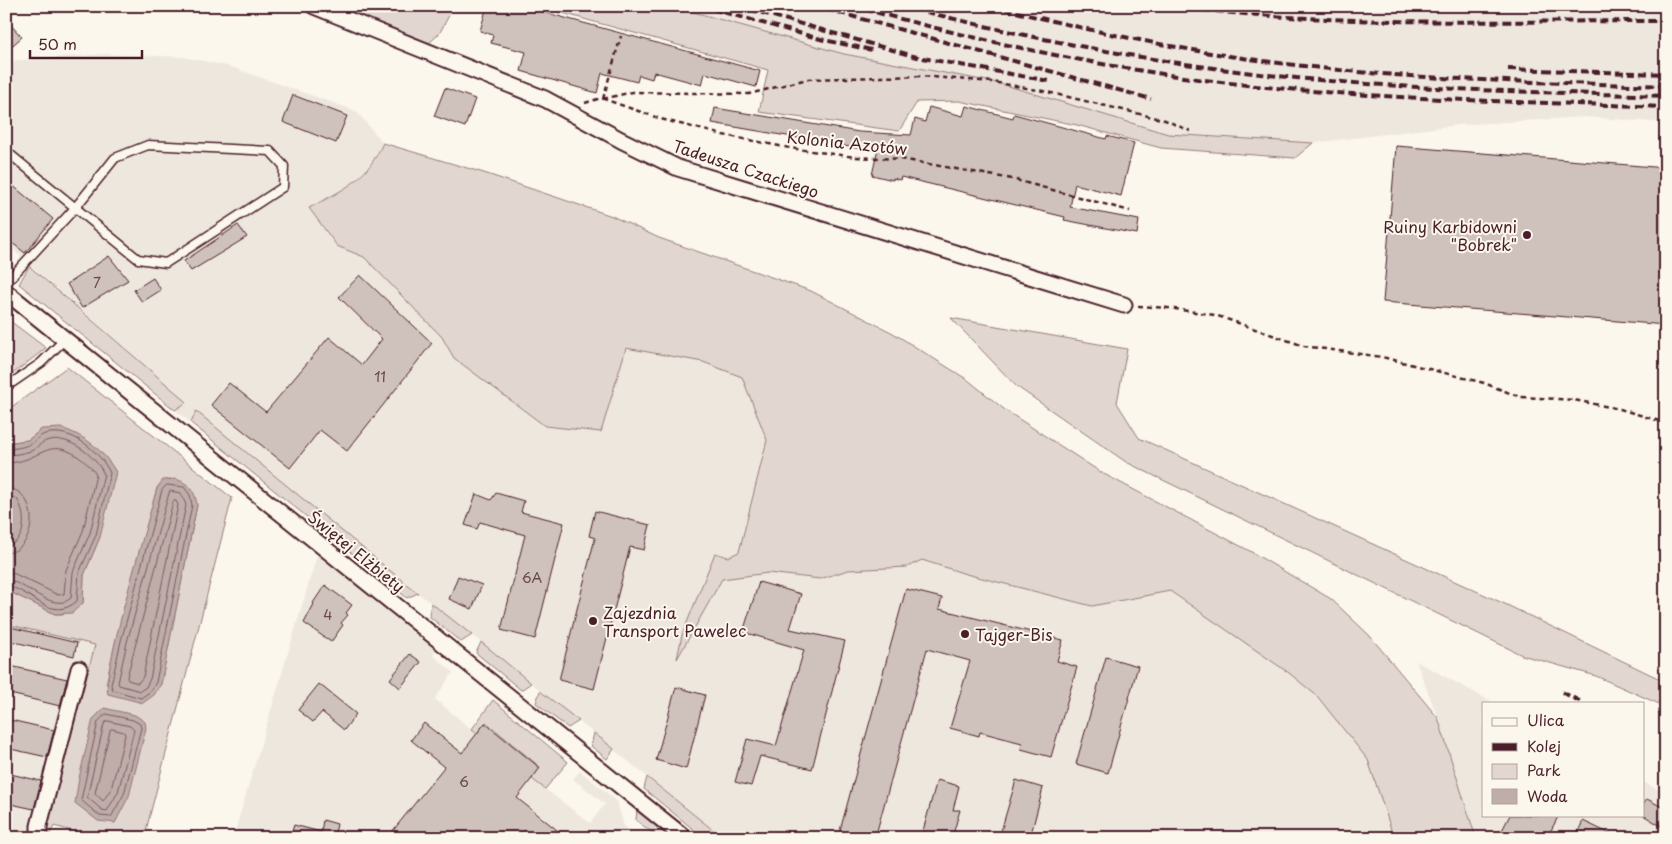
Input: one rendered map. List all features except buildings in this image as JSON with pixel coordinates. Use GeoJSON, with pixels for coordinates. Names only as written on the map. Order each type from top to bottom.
{"type":"FeatureCollection","features":[{"type":"Feature","properties":{"kind":"street","name":"Tadeusza Czackiego"},"geometry":{"type":"LineString","coordinates":[[314,6],[518,88],[564,109],[620,140],[678,168],[1124,305]]}},
{"type":"Feature","properties":{"kind":"street","name":"Świętej Elżbiety"},"geometry":{"type":"LineString","coordinates":[[6,292],[685,838]]}},
{"type":"Feature","properties":{"kind":"street"},"geometry":{"type":"LineString","coordinates":[[39,838],[38,826],[79,669]]}},
{"type":"Feature","properties":{"kind":"lane"},"geometry":{"type":"LineString","coordinates":[[6,151],[75,208],[138,259],[166,263],[283,187],[284,166],[270,151],[148,145],[115,158],[75,208],[6,283]]}},
{"type":"Feature","properties":{"kind":"lane"},"geometry":{"type":"LineString","coordinates":[[6,387],[41,363],[65,339]]}},
{"type":"Feature","properties":{"kind":"path"},"geometry":{"type":"LineString","coordinates":[[603,100],[620,36]]}},
{"type":"Feature","properties":{"kind":"path"},"geometry":{"type":"LineString","coordinates":[[603,100],[632,92],[749,94],[807,79],[921,76],[993,82],[1043,90],[1165,120],[1190,131]]}},
{"type":"Feature","properties":{"kind":"path","name":"Kolonia Azotów"},"geometry":{"type":"LineString","coordinates":[[564,109],[601,98],[660,119],[723,135],[790,148],[855,157],[901,159],[1012,179],[1130,211]]}},
{"type":"Feature","properties":{"kind":"path"},"geometry":{"type":"LineString","coordinates":[[1124,305],[1168,308],[1215,315],[1304,346],[1382,357],[1484,383],[1520,397],[1574,400],[1666,423]]}},
{"type":"Feature","properties":{"kind":"shaded area"},"geometry":{"type":"Polygon","coordinates":[[[672,6],[1666,6],[1666,123],[1584,117],[1458,125],[1313,143],[1168,134],[998,83],[844,54],[672,6]]]}},
{"type":"Feature","properties":{"kind":"shaded area"},"geometry":{"type":"Polygon","coordinates":[[[106,54],[184,57],[231,67],[356,111],[383,143],[377,155],[355,183],[309,208],[336,246],[364,256],[442,337],[454,358],[572,429],[601,432],[626,348],[703,362],[742,377],[767,440],[739,552],[728,557],[715,553],[678,657],[722,579],[768,573],[820,579],[848,570],[907,567],[922,560],[966,574],[1092,606],[1170,591],[1289,673],[1317,696],[1368,760],[1394,838],[723,838],[410,587],[196,411],[191,423],[175,410],[187,402],[6,244],[6,61],[106,54]]]}},
{"type":"Feature","properties":{"kind":"shaded area"},"geometry":{"type":"Polygon","coordinates":[[[318,552],[435,648],[434,656],[453,672],[435,699],[476,733],[485,722],[541,767],[532,779],[590,823],[605,804],[573,779],[580,771],[617,801],[624,827],[638,838],[233,838],[318,552]]]}},
{"type":"Feature","properties":{"kind":"shaded area"},"geometry":{"type":"Polygon","coordinates":[[[6,624],[95,645],[44,838],[6,838],[6,624]]]}},
{"type":"Feature","properties":{"kind":"shaded area"},"geometry":{"type":"Polygon","coordinates":[[[1416,661],[1492,702],[1482,702],[1482,816],[1644,816],[1644,783],[1666,794],[1666,838],[1476,838],[1438,718],[1416,661]]]}},
{"type":"Feature","properties":{"kind":"green space"},"geometry":{"type":"Polygon","coordinates":[[[330,6],[454,6],[439,34],[429,43],[330,6]]]}},
{"type":"Feature","properties":{"kind":"green space"},"geometry":{"type":"Polygon","coordinates":[[[537,6],[672,6],[844,54],[998,83],[1168,134],[1313,143],[1295,158],[1161,148],[1077,125],[959,101],[917,102],[899,131],[759,112],[768,70],[537,6]]]}},
{"type":"Feature","properties":{"kind":"green space"},"geometry":{"type":"Polygon","coordinates":[[[383,143],[484,173],[612,216],[659,238],[811,291],[893,333],[968,380],[1005,410],[1102,473],[1248,550],[1331,599],[1369,635],[1438,718],[1476,838],[1394,838],[1368,760],[1317,696],[1289,673],[1170,591],[1092,606],[966,574],[922,560],[907,567],[848,570],[820,579],[768,573],[722,579],[677,659],[682,635],[715,553],[728,557],[739,552],[767,440],[742,377],[703,362],[626,348],[601,432],[545,426],[454,358],[442,337],[364,257],[337,246],[309,208],[343,189],[361,176],[369,167],[383,143]]]}},
{"type":"Feature","properties":{"kind":"green space"},"geometry":{"type":"Polygon","coordinates":[[[29,266],[187,402],[175,410],[19,284],[29,266]]]}},
{"type":"Feature","properties":{"kind":"green space"},"geometry":{"type":"Polygon","coordinates":[[[6,318],[46,348],[6,379],[6,318]]]}},
{"type":"Feature","properties":{"kind":"green space"},"geometry":{"type":"Polygon","coordinates":[[[951,318],[1127,349],[1117,403],[1139,438],[1507,605],[1666,682],[1666,707],[1596,676],[1522,655],[1126,462],[1016,386],[951,318]]]}},
{"type":"Feature","properties":{"kind":"green space"},"geometry":{"type":"Polygon","coordinates":[[[67,367],[232,498],[144,838],[99,838],[54,826],[48,838],[44,838],[95,645],[6,624],[6,590],[55,614],[62,614],[83,603],[84,575],[100,537],[42,429],[28,440],[6,443],[6,411],[67,367]],[[163,480],[157,488],[116,639],[106,684],[161,684],[197,505],[163,480]]]}},
{"type":"Feature","properties":{"kind":"green space"},"geometry":{"type":"Polygon","coordinates":[[[196,411],[418,593],[407,598],[191,423],[196,411]]]}},
{"type":"Feature","properties":{"kind":"green space"},"geometry":{"type":"Polygon","coordinates":[[[431,603],[472,635],[461,642],[430,617],[431,603]]]}},
{"type":"Feature","properties":{"kind":"green space"},"geometry":{"type":"Polygon","coordinates":[[[481,642],[531,683],[521,690],[476,653],[481,642]]]}},
{"type":"Feature","properties":{"kind":"green space"},"geometry":{"type":"Polygon","coordinates":[[[540,691],[579,721],[568,728],[536,703],[540,691]]]}},
{"type":"Feature","properties":{"kind":"green space"},"geometry":{"type":"Polygon","coordinates":[[[493,700],[568,762],[545,789],[532,779],[540,767],[486,722],[477,733],[472,729],[493,700]]]}},
{"type":"Feature","properties":{"kind":"green space"},"geometry":{"type":"Polygon","coordinates":[[[594,733],[614,749],[607,759],[591,746],[594,733]]]}},
{"type":"Feature","properties":{"kind":"green space"},"geometry":{"type":"Polygon","coordinates":[[[647,777],[723,838],[704,838],[644,789],[647,777]]]}},
{"type":"Feature","properties":{"kind":"green space"},"geometry":{"type":"Polygon","coordinates":[[[637,810],[671,838],[659,838],[636,820],[637,810]]]}},
{"type":"Feature","properties":{"kind":"water"},"geometry":{"type":"Polygon","coordinates":[[[61,428],[78,435],[93,445],[116,472],[100,537],[84,575],[83,603],[72,613],[55,614],[6,590],[6,539],[11,526],[12,513],[6,503],[6,443],[28,440],[42,429],[61,428]]]}},
{"type":"Feature","properties":{"kind":"water"},"geometry":{"type":"Polygon","coordinates":[[[176,479],[185,483],[191,489],[197,505],[161,684],[154,695],[143,703],[108,694],[108,681],[118,629],[157,488],[163,480],[176,479]]]}},
{"type":"Feature","properties":{"kind":"water"},"geometry":{"type":"Polygon","coordinates":[[[104,708],[135,715],[145,722],[146,728],[129,796],[115,823],[98,821],[75,803],[93,719],[104,708]]]}},
{"type":"Feature","properties":{"kind":"railway"},"geometry":{"type":"LineString","coordinates":[[701,6],[824,40],[872,50]]}},
{"type":"Feature","properties":{"kind":"railway"},"geometry":{"type":"LineString","coordinates":[[738,6],[917,57],[1049,81]]}},
{"type":"Feature","properties":{"kind":"railway"},"geometry":{"type":"LineString","coordinates":[[815,6],[1151,99]]}},
{"type":"Feature","properties":{"kind":"railway"},"geometry":{"type":"LineString","coordinates":[[853,6],[955,33],[1058,56],[1214,81],[1366,95],[1666,107]]}},
{"type":"Feature","properties":{"kind":"railway"},"geometry":{"type":"LineString","coordinates":[[903,6],[998,29],[1094,49],[1190,65],[1287,77],[1429,88],[1666,96]]}},
{"type":"Feature","properties":{"kind":"railway"},"geometry":{"type":"LineString","coordinates":[[993,6],[1148,42],[1304,66],[1439,78],[1666,86]]}},
{"type":"Feature","properties":{"kind":"railway"},"geometry":{"type":"LineString","coordinates":[[1168,6],[1230,13],[1354,20],[1479,22],[1666,21]]}},
{"type":"Feature","properties":{"kind":"railway"},"geometry":{"type":"LineString","coordinates":[[1508,69],[1666,74]]}},
{"type":"Feature","properties":{"kind":"railway"},"geometry":{"type":"LineString","coordinates":[[1562,692],[1581,702]]}},
{"type":"Feature","properties":{"kind":"place","name":"Ruiny Karbidowni \"Bobrek\""},"geometry":{"type":"Point","coordinates":[1527,235]}},
{"type":"Feature","properties":{"kind":"place","name":"Zajezdnia Transport Pawelec"},"geometry":{"type":"Point","coordinates":[593,621]}},
{"type":"Feature","properties":{"kind":"place","name":"Tajger-Bis"},"geometry":{"type":"Point","coordinates":[965,634]}}]}
